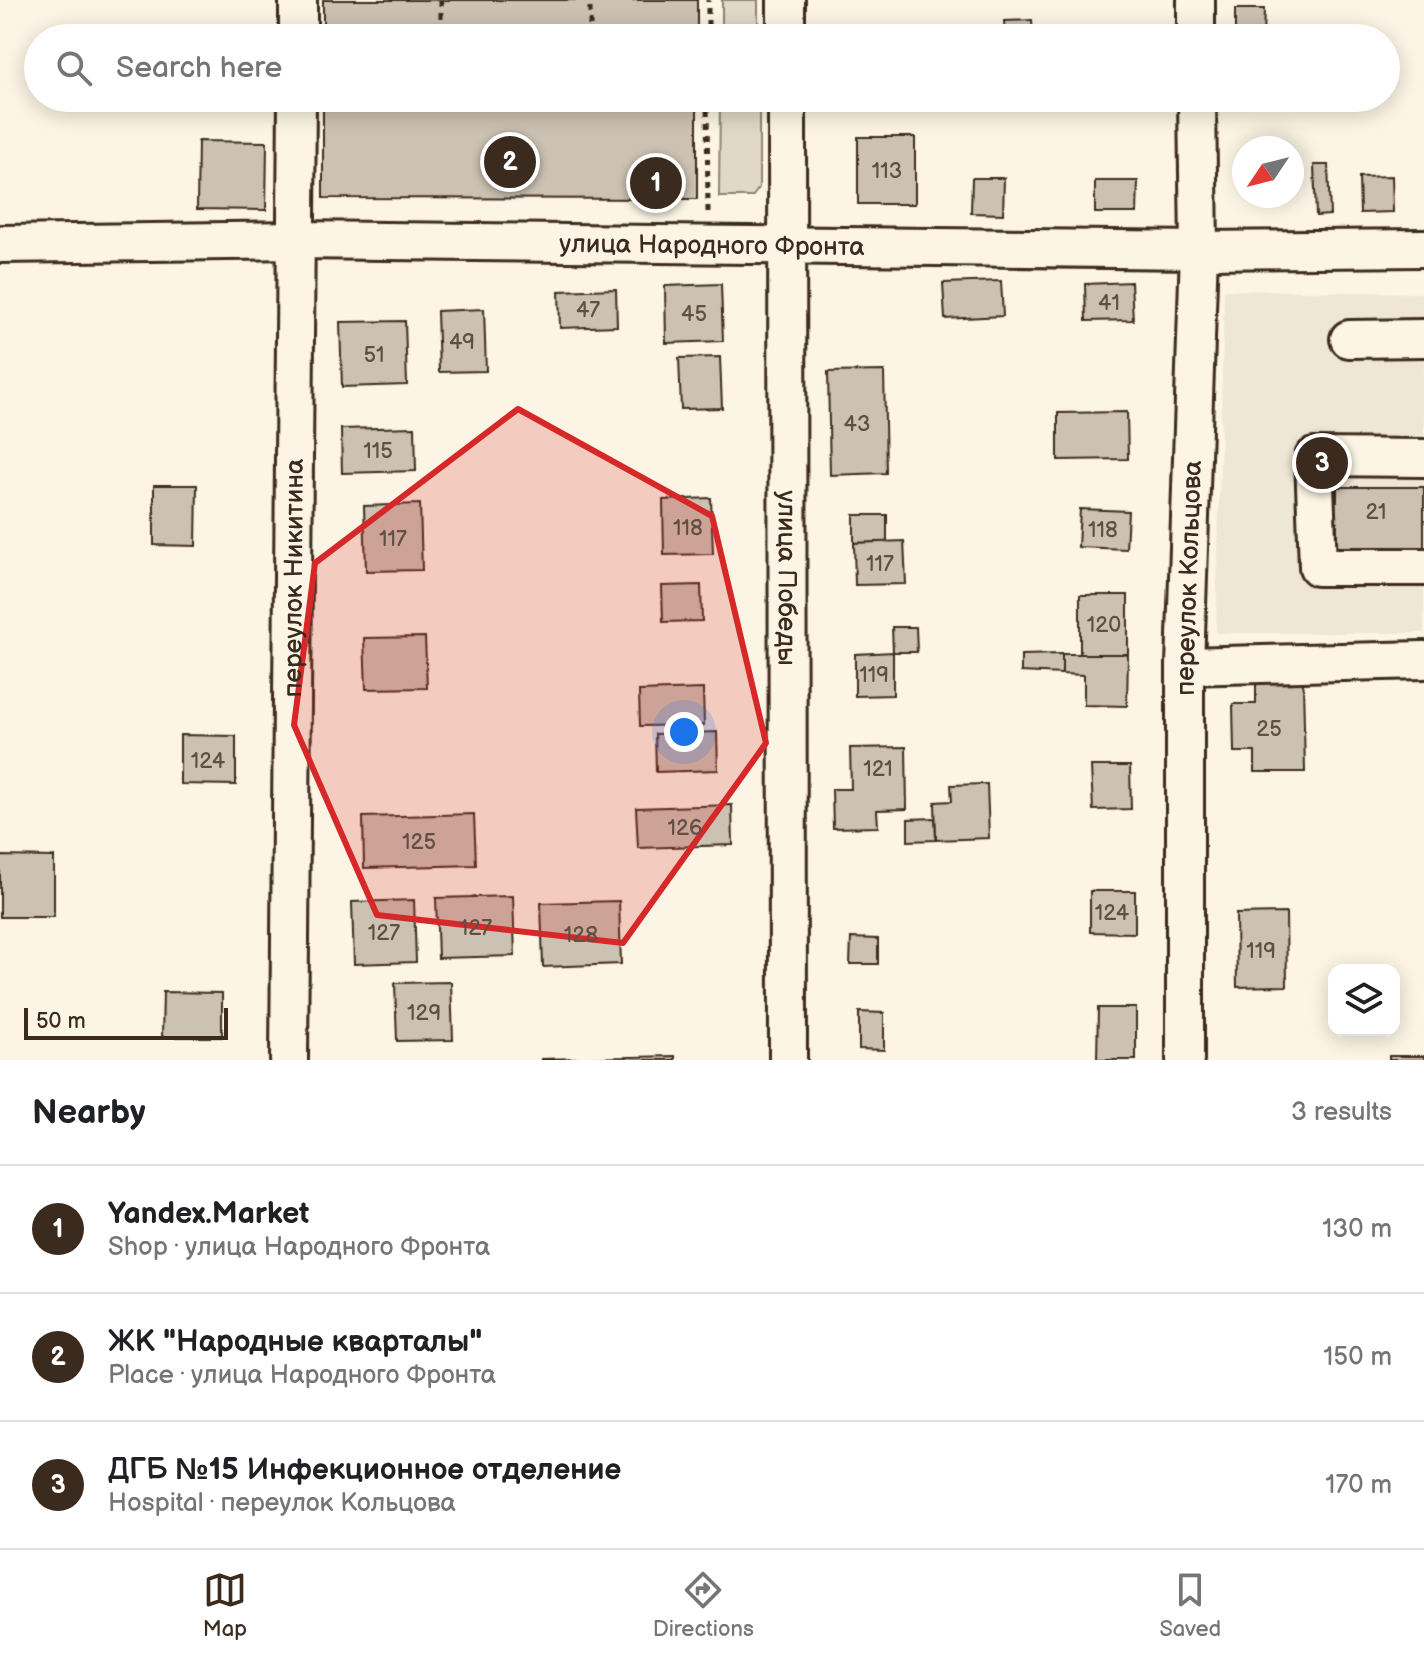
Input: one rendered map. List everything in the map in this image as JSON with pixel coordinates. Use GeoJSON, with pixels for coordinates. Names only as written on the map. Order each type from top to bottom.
{"type":"FeatureCollection","features":[{"type":"Feature","properties":{"kind":"street"},"geometry":{"type":"LineString","coordinates":[[298,0],[298,24]]}},
{"type":"Feature","properties":{"kind":"street"},"geometry":{"type":"LineString","coordinates":[[786,0],[786,24]]}},
{"type":"Feature","properties":{"kind":"street"},"geometry":{"type":"LineString","coordinates":[[1196,0],[1196,24]]}},
{"type":"Feature","properties":{"kind":"street","name":"переулок Никитина"},"geometry":{"type":"LineString","coordinates":[[289,1060],[297,112]]}},
{"type":"Feature","properties":{"kind":"street","name":"улица Победы"},"geometry":{"type":"LineString","coordinates":[[787,112],[788,1060]]}},
{"type":"Feature","properties":{"kind":"street","name":"переулок Кольцова"},"geometry":{"type":"LineString","coordinates":[[1185,1060],[1185,666],[1199,250],[1197,112]]}},
{"type":"Feature","properties":{"kind":"street","name":"улица Народного Фронта"},"geometry":{"type":"LineString","coordinates":[[0,244],[296,240],[1199,250],[1424,248]]}},
{"type":"Feature","properties":{"kind":"street"},"geometry":{"type":"LineString","coordinates":[[1349,339],[1424,338]]}},
{"type":"Feature","properties":{"kind":"street"},"geometry":{"type":"LineString","coordinates":[[1424,458],[1314,457],[1318,567],[1424,567]]}},
{"type":"Feature","properties":{"kind":"street"},"geometry":{"type":"LineString","coordinates":[[1185,666],[1424,660]]}},
{"type":"Feature","properties":{"kind":"path"},"geometry":{"type":"LineString","coordinates":[[441,0],[441,24]]}},
{"type":"Feature","properties":{"kind":"path"},"geometry":{"type":"LineString","coordinates":[[590,0],[590,24]]}},
{"type":"Feature","properties":{"kind":"path"},"geometry":{"type":"LineString","coordinates":[[708,0],[708,24]]}},
{"type":"Feature","properties":{"kind":"path"},"geometry":{"type":"LineString","coordinates":[[707,112],[707,211],[721,244]]}},
{"type":"Feature","properties":{"kind":"highlighted area"},"geometry":{"type":"Polygon","coordinates":[[[518,409],[712,516],[766,743],[623,943],[377,915],[294,725],[315,563],[518,409]]]}},
{"type":"Feature","properties":{"kind":"shaded area"},"geometry":{"type":"Polygon","coordinates":[[[722,0],[758,0],[758,24],[722,24],[722,0]]]}},
{"type":"Feature","properties":{"kind":"shaded area"},"geometry":{"type":"Polygon","coordinates":[[[720,112],[759,112],[759,188],[752,197],[719,197],[720,112]]]}},
{"type":"Feature","properties":{"kind":"shaded area"},"geometry":{"type":"Polygon","coordinates":[[[1224,290],[1424,293],[1424,633],[1216,633],[1224,290]]]}},
{"type":"Feature","properties":{"kind":"building"},"geometry":{"type":"Polygon","coordinates":[[[323,0],[697,0],[697,24],[323,24],[323,0]]]}},
{"type":"Feature","properties":{"kind":"building"},"geometry":{"type":"Polygon","coordinates":[[[1235,9],[1264,9],[1263,24],[1235,24],[1235,9]]]}},
{"type":"Feature","properties":{"kind":"building"},"geometry":{"type":"Polygon","coordinates":[[[1032,20],[1032,24],[1004,24],[1004,21],[1032,20]]]}},
{"type":"Feature","properties":{"kind":"building"},"geometry":{"type":"Polygon","coordinates":[[[323,112],[697,112],[697,199],[323,198],[323,112]]]}},
{"type":"Feature","properties":{"kind":"building"},"geometry":{"type":"Polygon","coordinates":[[[858,137],[915,137],[915,204],[858,204],[858,137]]]}},
{"type":"Feature","properties":{"kind":"building"},"geometry":{"type":"Polygon","coordinates":[[[198,141],[267,142],[266,210],[197,209],[198,141]]]}},
{"type":"Feature","properties":{"kind":"building"},"geometry":{"type":"Polygon","coordinates":[[[1314,165],[1328,165],[1330,215],[1316,216],[1314,165]]]}},
{"type":"Feature","properties":{"kind":"building"},"geometry":{"type":"Polygon","coordinates":[[[1392,176],[1393,212],[1360,213],[1359,177],[1392,176]]]}},
{"type":"Feature","properties":{"kind":"building"},"geometry":{"type":"Polygon","coordinates":[[[972,178],[1004,178],[1003,214],[971,213],[972,178]]]}},
{"type":"Feature","properties":{"kind":"building"},"geometry":{"type":"Polygon","coordinates":[[[1095,181],[1138,181],[1137,213],[1095,213],[1095,181]]]}},
{"type":"Feature","properties":{"kind":"building"},"geometry":{"type":"Polygon","coordinates":[[[1001,281],[1003,316],[945,319],[943,283],[1001,281]]]}},
{"type":"Feature","properties":{"kind":"building"},"geometry":{"type":"Polygon","coordinates":[[[1131,282],[1133,320],[1086,321],[1085,284],[1131,282]]]}},
{"type":"Feature","properties":{"kind":"building"},"geometry":{"type":"Polygon","coordinates":[[[721,284],[723,341],[666,343],[665,286],[721,284]]]}},
{"type":"Feature","properties":{"kind":"building"},"geometry":{"type":"Polygon","coordinates":[[[616,289],[617,326],[560,328],[559,291],[616,289]]]}},
{"type":"Feature","properties":{"kind":"building"},"geometry":{"type":"Polygon","coordinates":[[[484,309],[486,371],[439,372],[437,311],[484,309]]]}},
{"type":"Feature","properties":{"kind":"building"},"geometry":{"type":"Polygon","coordinates":[[[405,321],[407,385],[342,387],[340,322],[405,321]]]}},
{"type":"Feature","properties":{"kind":"building"},"geometry":{"type":"Polygon","coordinates":[[[720,357],[722,408],[681,409],[679,358],[720,357]]]}},
{"type":"Feature","properties":{"kind":"building"},"geometry":{"type":"Polygon","coordinates":[[[884,371],[886,473],[830,475],[828,372],[884,371]]]}},
{"type":"Feature","properties":{"kind":"building"},"geometry":{"type":"Polygon","coordinates":[[[1127,412],[1128,459],[1058,460],[1058,413],[1127,412]]]}},
{"type":"Feature","properties":{"kind":"building"},"geometry":{"type":"Polygon","coordinates":[[[415,427],[416,471],[342,473],[341,429],[415,427]]]}},
{"type":"Feature","properties":{"kind":"building"},"geometry":{"type":"Polygon","coordinates":[[[154,485],[197,485],[196,546],[154,545],[154,485]]]}},
{"type":"Feature","properties":{"kind":"building"},"geometry":{"type":"Polygon","coordinates":[[[1337,487],[1424,487],[1424,550],[1337,550],[1337,522],[1328,522],[1328,501],[1337,501],[1337,487]]]}},
{"type":"Feature","properties":{"kind":"building"},"geometry":{"type":"Polygon","coordinates":[[[711,498],[713,554],[664,555],[663,500],[711,498]]]}},
{"type":"Feature","properties":{"kind":"building"},"geometry":{"type":"Polygon","coordinates":[[[420,504],[422,570],[366,571],[364,506],[420,504]]]}},
{"type":"Feature","properties":{"kind":"building"},"geometry":{"type":"Polygon","coordinates":[[[1080,509],[1128,511],[1126,549],[1078,547],[1080,509]]]}},
{"type":"Feature","properties":{"kind":"building"},"geometry":{"type":"Polygon","coordinates":[[[854,515],[887,515],[887,542],[854,543],[854,515]]]}},
{"type":"Feature","properties":{"kind":"building"},"geometry":{"type":"Polygon","coordinates":[[[904,541],[906,584],[855,585],[854,543],[904,541]]]}},
{"type":"Feature","properties":{"kind":"building"},"geometry":{"type":"Polygon","coordinates":[[[701,585],[702,621],[663,622],[662,586],[701,585]]]}},
{"type":"Feature","properties":{"kind":"building"},"geometry":{"type":"Polygon","coordinates":[[[1080,595],[1128,595],[1128,654],[1080,654],[1080,595]]]}},
{"type":"Feature","properties":{"kind":"building"},"geometry":{"type":"Polygon","coordinates":[[[892,627],[916,627],[917,652],[893,652],[892,627]]]}},
{"type":"Feature","properties":{"kind":"building"},"geometry":{"type":"Polygon","coordinates":[[[425,637],[427,688],[366,689],[364,638],[425,637]]]}},
{"type":"Feature","properties":{"kind":"building"},"geometry":{"type":"Polygon","coordinates":[[[893,652],[893,695],[855,696],[855,654],[893,652]]]}},
{"type":"Feature","properties":{"kind":"building"},"geometry":{"type":"Polygon","coordinates":[[[1062,654],[1128,654],[1127,706],[1084,705],[1084,675],[1062,674],[1062,654]]]}},
{"type":"Feature","properties":{"kind":"building"},"geometry":{"type":"Polygon","coordinates":[[[1062,654],[1062,674],[1021,672],[1021,655],[1062,654]]]}},
{"type":"Feature","properties":{"kind":"building"},"geometry":{"type":"Polygon","coordinates":[[[1256,682],[1303,682],[1305,772],[1255,772],[1255,752],[1234,752],[1233,704],[1256,704],[1256,682]]]}},
{"type":"Feature","properties":{"kind":"building"},"geometry":{"type":"Polygon","coordinates":[[[703,689],[704,725],[640,726],[639,691],[703,689]]]}},
{"type":"Feature","properties":{"kind":"building"},"geometry":{"type":"Polygon","coordinates":[[[717,732],[718,770],[656,772],[655,734],[717,732]]]}},
{"type":"Feature","properties":{"kind":"building"},"geometry":{"type":"Polygon","coordinates":[[[180,735],[236,736],[236,785],[180,784],[180,735]]]}},
{"type":"Feature","properties":{"kind":"building"},"geometry":{"type":"Polygon","coordinates":[[[906,747],[907,809],[877,810],[878,827],[833,828],[832,789],[851,789],[850,748],[906,747]]]}},
{"type":"Feature","properties":{"kind":"building"},"geometry":{"type":"Polygon","coordinates":[[[1091,766],[1130,766],[1131,809],[1093,810],[1091,766]]]}},
{"type":"Feature","properties":{"kind":"building"},"geometry":{"type":"Polygon","coordinates":[[[987,784],[989,838],[936,840],[935,802],[952,801],[951,785],[987,784]]]}},
{"type":"Feature","properties":{"kind":"building"},"geometry":{"type":"Polygon","coordinates":[[[732,805],[733,845],[638,848],[636,808],[732,805]]]}},
{"type":"Feature","properties":{"kind":"building"},"geometry":{"type":"Polygon","coordinates":[[[474,814],[476,865],[364,868],[363,817],[474,814]]]}},
{"type":"Feature","properties":{"kind":"building"},"geometry":{"type":"Polygon","coordinates":[[[935,818],[936,840],[908,841],[908,819],[935,818]]]}},
{"type":"Feature","properties":{"kind":"building"},"geometry":{"type":"Polygon","coordinates":[[[0,856],[54,857],[54,917],[0,917],[0,856]]]}},
{"type":"Feature","properties":{"kind":"building"},"geometry":{"type":"Polygon","coordinates":[[[1090,891],[1135,891],[1135,933],[1090,932],[1090,891]]]}},
{"type":"Feature","properties":{"kind":"building"},"geometry":{"type":"Polygon","coordinates":[[[513,896],[515,956],[438,958],[436,898],[513,896]]]}},
{"type":"Feature","properties":{"kind":"building"},"geometry":{"type":"Polygon","coordinates":[[[414,900],[416,962],[354,964],[352,902],[414,900]]]}},
{"type":"Feature","properties":{"kind":"building"},"geometry":{"type":"Polygon","coordinates":[[[619,901],[621,964],[543,967],[541,903],[619,901]]]}},
{"type":"Feature","properties":{"kind":"building"},"geometry":{"type":"Polygon","coordinates":[[[1286,913],[1287,986],[1237,987],[1236,914],[1286,913]]]}},
{"type":"Feature","properties":{"kind":"building"},"geometry":{"type":"Polygon","coordinates":[[[851,938],[878,939],[878,964],[850,964],[851,938]]]}},
{"type":"Feature","properties":{"kind":"building"},"geometry":{"type":"Polygon","coordinates":[[[451,982],[453,1040],[397,1041],[395,983],[451,982]]]}},
{"type":"Feature","properties":{"kind":"building"},"geometry":{"type":"Polygon","coordinates":[[[163,992],[222,993],[222,1037],[162,1037],[163,992]]]}},
{"type":"Feature","properties":{"kind":"building"},"geometry":{"type":"Polygon","coordinates":[[[1098,1008],[1136,1008],[1136,1060],[1097,1060],[1098,1008]]]}},
{"type":"Feature","properties":{"kind":"building"},"geometry":{"type":"Polygon","coordinates":[[[859,1012],[884,1013],[884,1050],[859,1049],[859,1012]]]}},
{"type":"Feature","properties":{"kind":"building"},"geometry":{"type":"Polygon","coordinates":[[[675,1056],[675,1060],[541,1060],[541,1059],[675,1056]]]}},
{"type":"Feature","properties":{"kind":"building"},"geometry":{"type":"Polygon","coordinates":[[[1389,1056],[1424,1056],[1424,1060],[1389,1060],[1389,1056]]]}},
{"type":"Feature","properties":{"kind":"place","name":"ЖК \"Народные кварталы\""},"geometry":{"type":"Point","coordinates":[510,162]}},
{"type":"Feature","properties":{"kind":"place","name":"Yandex.Market"},"geometry":{"type":"Point","coordinates":[656,183]}},
{"type":"Feature","properties":{"kind":"place","name":"ДГБ №15 Инфекционное отделение"},"geometry":{"type":"Point","coordinates":[1322,463]}}]}
